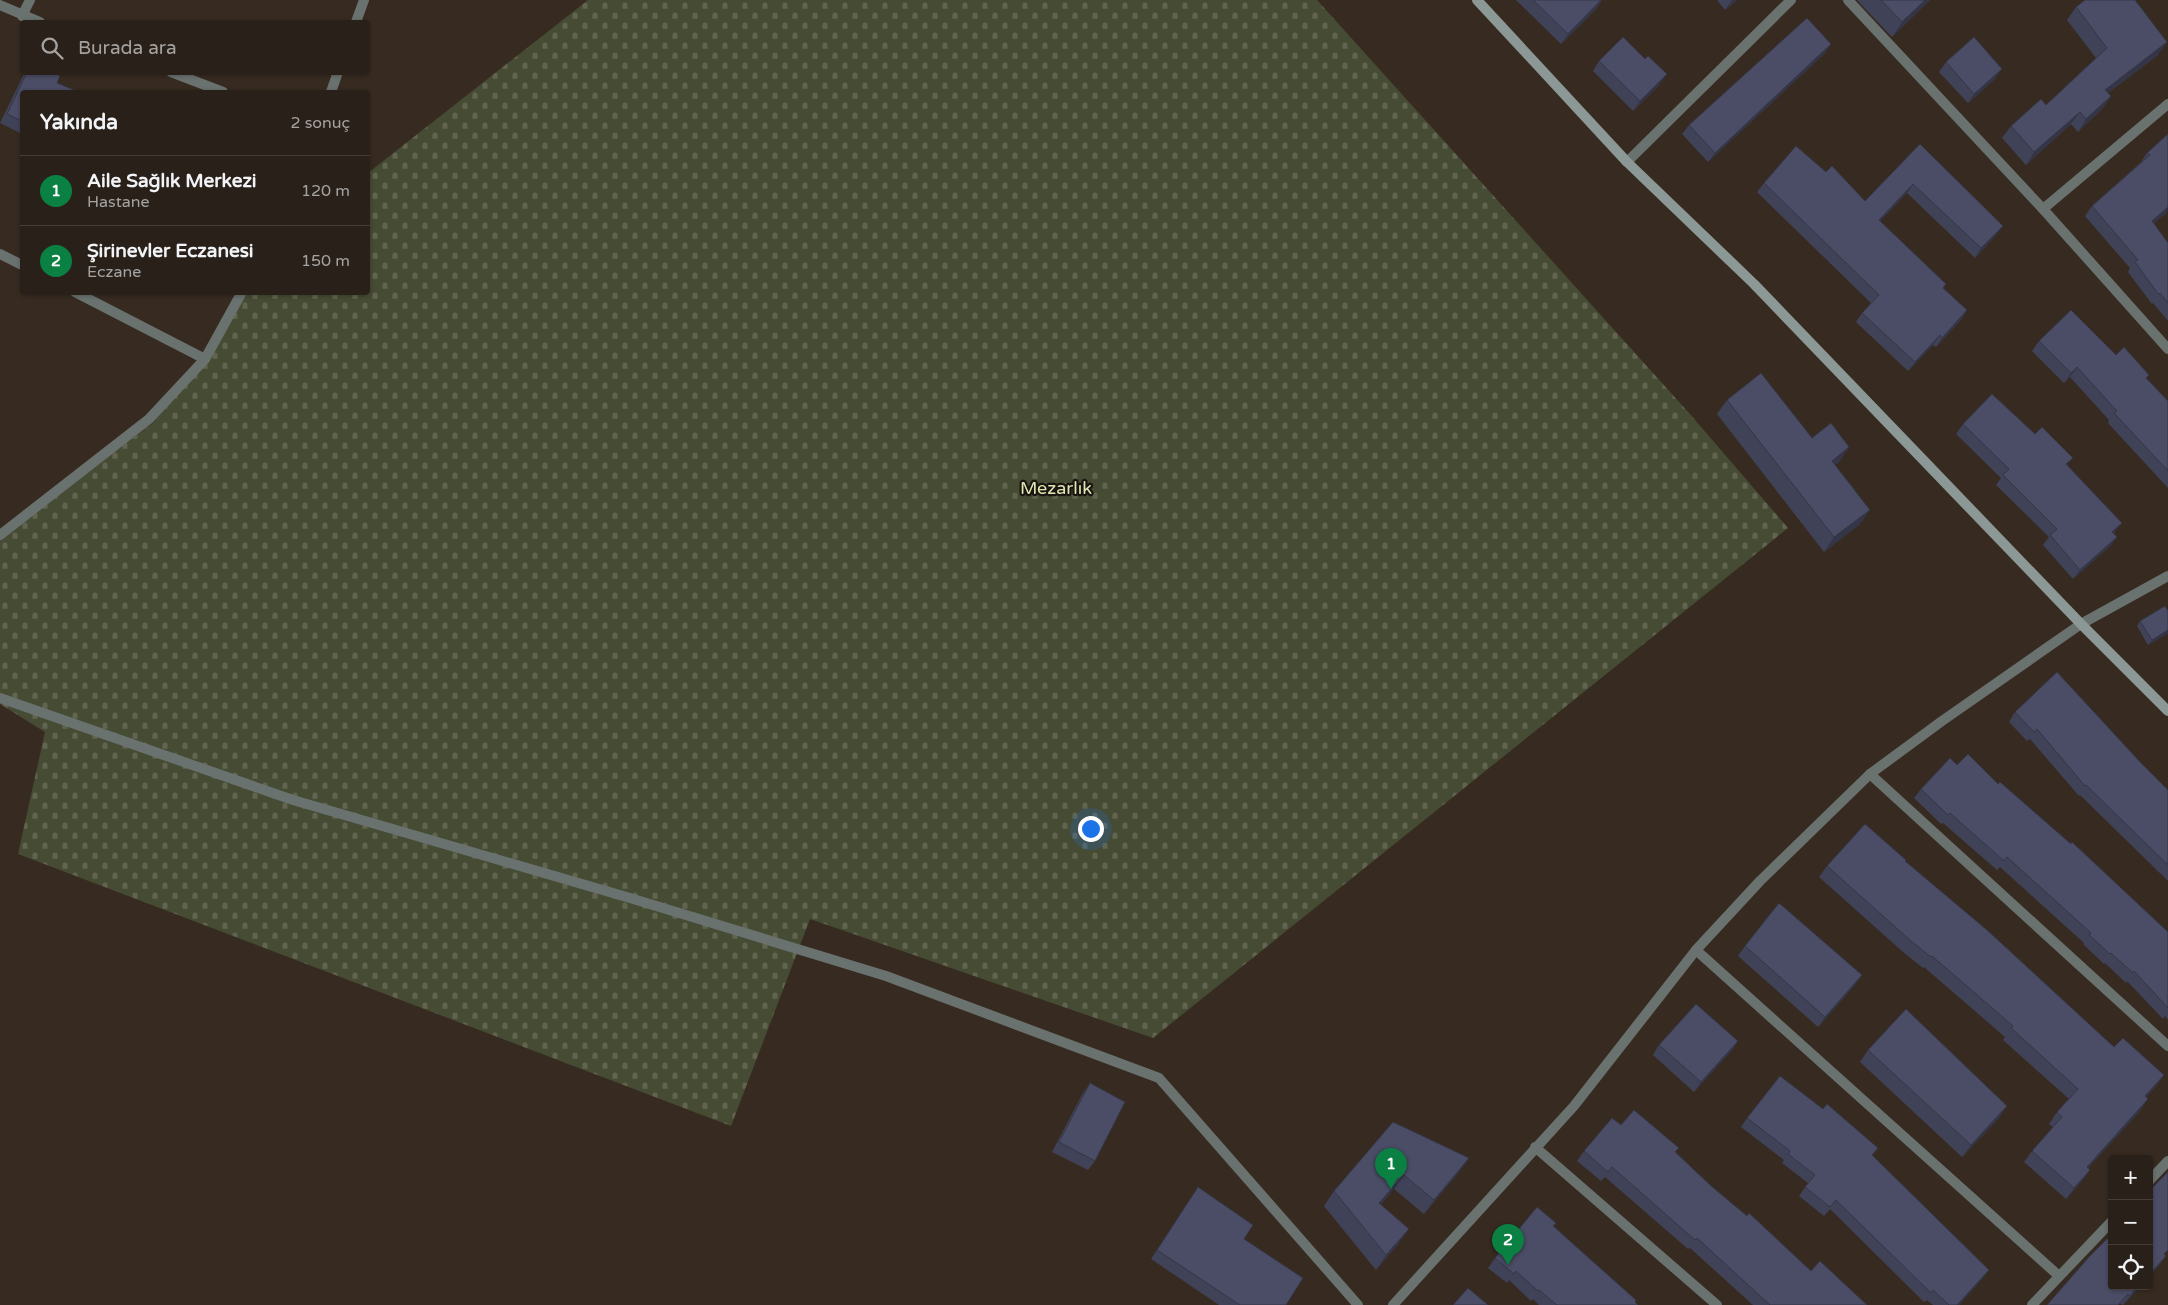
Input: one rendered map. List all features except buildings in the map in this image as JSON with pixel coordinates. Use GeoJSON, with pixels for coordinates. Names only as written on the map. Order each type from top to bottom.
{"type":"FeatureCollection","features":[{"type":"Feature","properties":{"kind":"street"},"geometry":{"type":"LineString","coordinates":[[22,16],[30,0]]}},
{"type":"Feature","properties":{"kind":"street"},"geometry":{"type":"LineString","coordinates":[[357,20],[364,0]]}},
{"type":"Feature","properties":{"kind":"street"},"geometry":{"type":"LineString","coordinates":[[1477,0],[1627,162],[1754,284],[2081,624],[2168,711]]}},
{"type":"Feature","properties":{"kind":"street"},"geometry":{"type":"LineString","coordinates":[[1627,162],[1791,0]]}},
{"type":"Feature","properties":{"kind":"street"},"geometry":{"type":"LineString","coordinates":[[1848,0],[2043,209],[2168,349]]}},
{"type":"Feature","properties":{"kind":"street"},"geometry":{"type":"LineString","coordinates":[[0,6],[34,20]]}},
{"type":"Feature","properties":{"kind":"street"},"geometry":{"type":"LineString","coordinates":[[179,75],[218,90]]}},
{"type":"Feature","properties":{"kind":"street"},"geometry":{"type":"LineString","coordinates":[[332,90],[337,75]]}},
{"type":"Feature","properties":{"kind":"street"},"geometry":{"type":"LineString","coordinates":[[2043,209],[2168,104]]}},
{"type":"Feature","properties":{"kind":"street"},"geometry":{"type":"LineString","coordinates":[[0,254],[20,265]]}},
{"type":"Feature","properties":{"kind":"street"},"geometry":{"type":"LineString","coordinates":[[81,295],[205,359]]}},
{"type":"Feature","properties":{"kind":"street"},"geometry":{"type":"LineString","coordinates":[[0,535],[150,419],[205,359],[240,295]]}},
{"type":"Feature","properties":{"kind":"street"},"geometry":{"type":"LineString","coordinates":[[1393,1305],[1574,1106],[1696,950],[1760,881],[1870,774],[2081,624],[2168,576]]}},
{"type":"Feature","properties":{"kind":"street"},"geometry":{"type":"LineString","coordinates":[[0,698],[293,800],[639,901],[886,976],[1159,1078],[1358,1305]]}},
{"type":"Feature","properties":{"kind":"street"},"geometry":{"type":"LineString","coordinates":[[1870,774],[2168,1046]]}},
{"type":"Feature","properties":{"kind":"street"},"geometry":{"type":"LineString","coordinates":[[1696,950],[2059,1276]]}},
{"type":"Feature","properties":{"kind":"street"},"geometry":{"type":"LineString","coordinates":[[1535,1147],[1718,1305]]}},
{"type":"Feature","properties":{"kind":"street"},"geometry":{"type":"LineString","coordinates":[[2153,1177],[2168,1161]]}},
{"type":"Feature","properties":{"kind":"street"},"geometry":{"type":"LineString","coordinates":[[2032,1305],[2108,1225]]}},
{"type":"Feature","properties":{"kind":"green space","name":"Mezarlık"},"geometry":{"type":"Polygon","coordinates":[[[588,0],[1317,0],[1689,413],[1788,528],[1153,1038],[810,919],[731,1126],[18,854],[45,732],[0,704],[0,537],[153,423],[205,359],[246,295],[370,295],[370,171],[588,0]]]}},
{"type":"Feature","properties":{"kind":"place","name":"Aile Sağlık Merkezi"},"geometry":{"type":"Point","coordinates":[1391,1189]}},
{"type":"Feature","properties":{"kind":"place","name":"Şirinevler Eczanesi"},"geometry":{"type":"Point","coordinates":[1508,1265]}}]}
